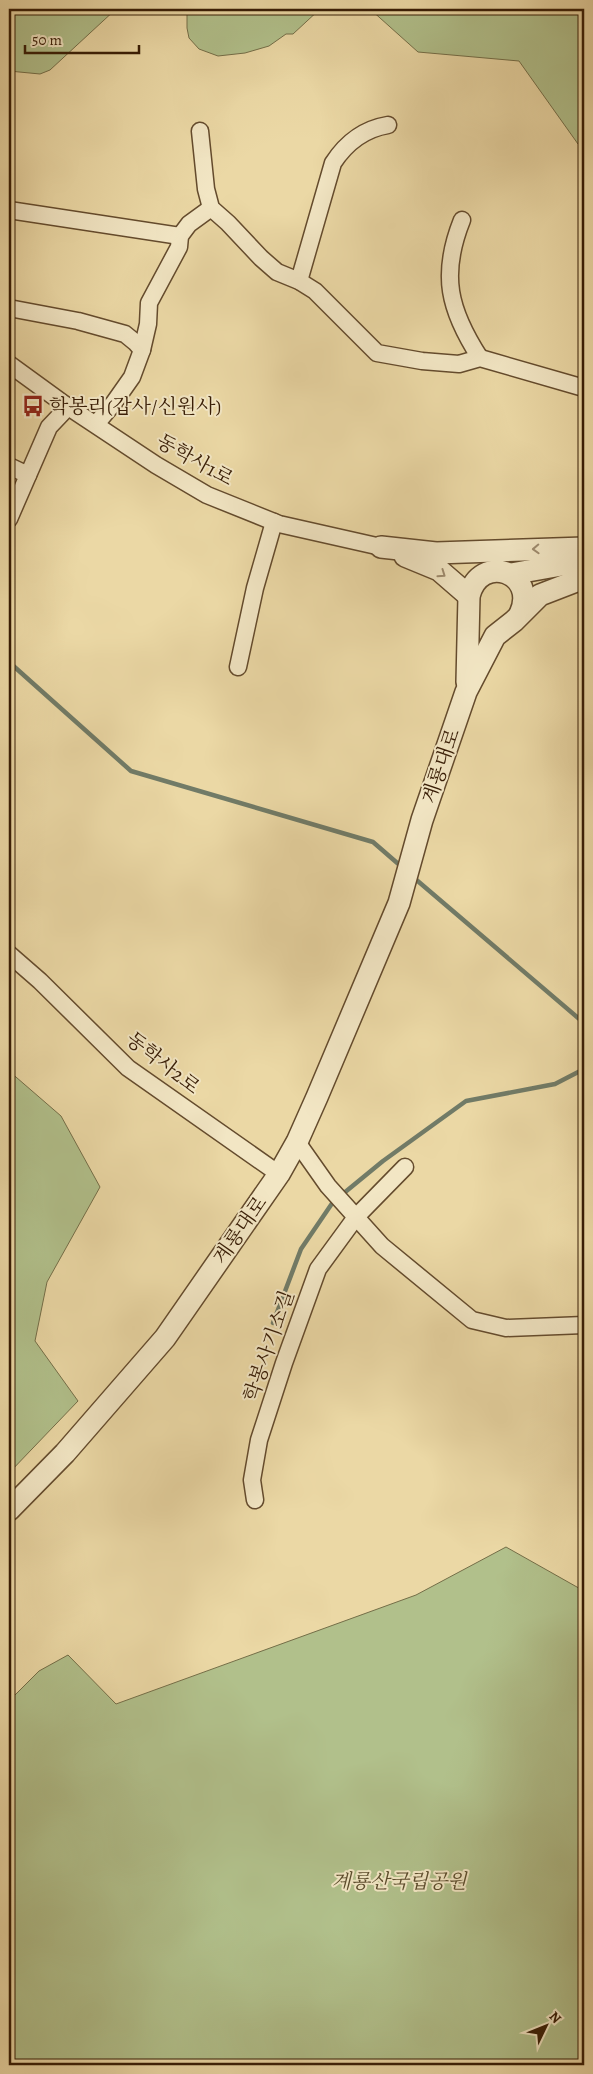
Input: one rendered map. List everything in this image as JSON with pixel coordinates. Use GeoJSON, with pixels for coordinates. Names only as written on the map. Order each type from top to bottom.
{"type":"FeatureCollection","features":[{"type":"Feature","properties":{"kind":"street"},"geometry":{"type":"LineString","coordinates":[[299,281],[334,163],[342,149],[360,136],[375,128],[388,125]]}},
{"type":"Feature","properties":{"kind":"street"},"geometry":{"type":"LineString","coordinates":[[200,131],[206,189],[211,208],[228,223],[260,258],[277,272],[299,281],[315,291],[377,353],[422,361],[459,364],[480,358],[584,388]]}},
{"type":"Feature","properties":{"kind":"street"},"geometry":{"type":"LineString","coordinates":[[96,424],[132,378],[142,350],[148,324],[149,302],[179,247],[180,236],[189,224],[211,208]]}},
{"type":"Feature","properties":{"kind":"street"},"geometry":{"type":"LineString","coordinates":[[9,210],[180,236]]}},
{"type":"Feature","properties":{"kind":"street"},"geometry":{"type":"LineString","coordinates":[[462,220],[453,242],[449,286],[456,315],[480,358]]}},
{"type":"Feature","properties":{"kind":"street"},"geometry":{"type":"LineString","coordinates":[[9,308],[78,321],[125,334],[142,350]]}},
{"type":"Feature","properties":{"kind":"street","name":"동학사1로"},"geometry":{"type":"LineString","coordinates":[[9,364],[68,407],[156,465],[207,495],[274,522],[381,547]]}},
{"type":"Feature","properties":{"kind":"street"},"geometry":{"type":"LineString","coordinates":[[9,519],[50,427],[68,407]]}},
{"type":"Feature","properties":{"kind":"street"},"geometry":{"type":"LineString","coordinates":[[9,466],[28,475]]}},
{"type":"Feature","properties":{"kind":"street"},"geometry":{"type":"LineString","coordinates":[[238,667],[255,588],[274,522]]}},
{"type":"Feature","properties":{"kind":"street"},"geometry":{"type":"LineString","coordinates":[[381,547],[438,570],[470,601],[474,614],[488,625],[497,627],[513,620],[524,606],[523,588],[510,574],[502,571],[488,573],[462,566],[436,553]]}},
{"type":"Feature","properties":{"kind":"street"},"geometry":{"type":"LineString","coordinates":[[381,547],[436,553],[584,548]]}},
{"type":"Feature","properties":{"kind":"street"},"geometry":{"type":"LineString","coordinates":[[510,574],[584,562]]}},
{"type":"Feature","properties":{"kind":"street"},"geometry":{"type":"LineString","coordinates":[[466,692],[472,587],[477,580],[488,573]]}},
{"type":"Feature","properties":{"kind":"street"},"geometry":{"type":"LineString","coordinates":[[466,692],[495,636],[540,595],[584,578]]}},
{"type":"Feature","properties":{"kind":"street","name":"계룡대로"},"geometry":{"type":"LineString","coordinates":[[9,1510],[65,1453],[165,1338],[279,1174],[297,1142],[399,903],[422,820],[466,692]]}},
{"type":"Feature","properties":{"kind":"street","name":"동학사2로"},"geometry":{"type":"LineString","coordinates":[[9,954],[46,987],[128,1068],[279,1174]]}},
{"type":"Feature","properties":{"kind":"street"},"geometry":{"type":"LineString","coordinates":[[297,1142],[328,1186],[382,1246],[472,1320],[506,1328],[584,1325]]}},
{"type":"Feature","properties":{"kind":"street","name":"학봉사기소길"},"geometry":{"type":"LineString","coordinates":[[255,1500],[252,1480],[259,1440],[318,1269],[350,1212],[405,1167]]}},
{"type":"Feature","properties":{"kind":"green space"},"geometry":{"type":"Polygon","coordinates":[[[9,9],[116,9],[50,70],[40,74],[9,71],[9,9]]]}},
{"type":"Feature","properties":{"kind":"green space"},"geometry":{"type":"Polygon","coordinates":[[[187,9],[320,9],[293,34],[286,34],[269,46],[245,53],[218,56],[199,49],[189,38],[187,9]]]}},
{"type":"Feature","properties":{"kind":"green space"},"geometry":{"type":"Polygon","coordinates":[[[370,9],[584,9],[584,140],[578,144],[519,61],[418,52],[370,9]]]}},
{"type":"Feature","properties":{"kind":"green space"},"geometry":{"type":"Polygon","coordinates":[[[9,1071],[61,1116],[100,1187],[47,1282],[35,1341],[78,1401],[9,1473],[9,1071]]]}},
{"type":"Feature","properties":{"kind":"green space","name":"계룡산국립공원"},"geometry":{"type":"Polygon","coordinates":[[[506,1547],[584,1591],[584,2065],[9,2065],[9,1701],[39,1671],[68,1655],[116,1704],[416,1595],[506,1547]]]}},
{"type":"Feature","properties":{"kind":"waterway"},"geometry":{"type":"LineString","coordinates":[[9,662],[131,771],[373,842],[403,868]]}},
{"type":"Feature","properties":{"kind":"waterway"},"geometry":{"type":"LineString","coordinates":[[413,877],[584,1023]]}},
{"type":"Feature","properties":{"kind":"waterway"},"geometry":{"type":"LineString","coordinates":[[273,1323],[301,1249],[333,1202],[383,1161],[466,1101],[555,1084],[584,1069]]}},
{"type":"Feature","properties":{"kind":"place","name":"학봉리(갑사/신원사)"},"geometry":{"type":"Point","coordinates":[33,406]}}]}
